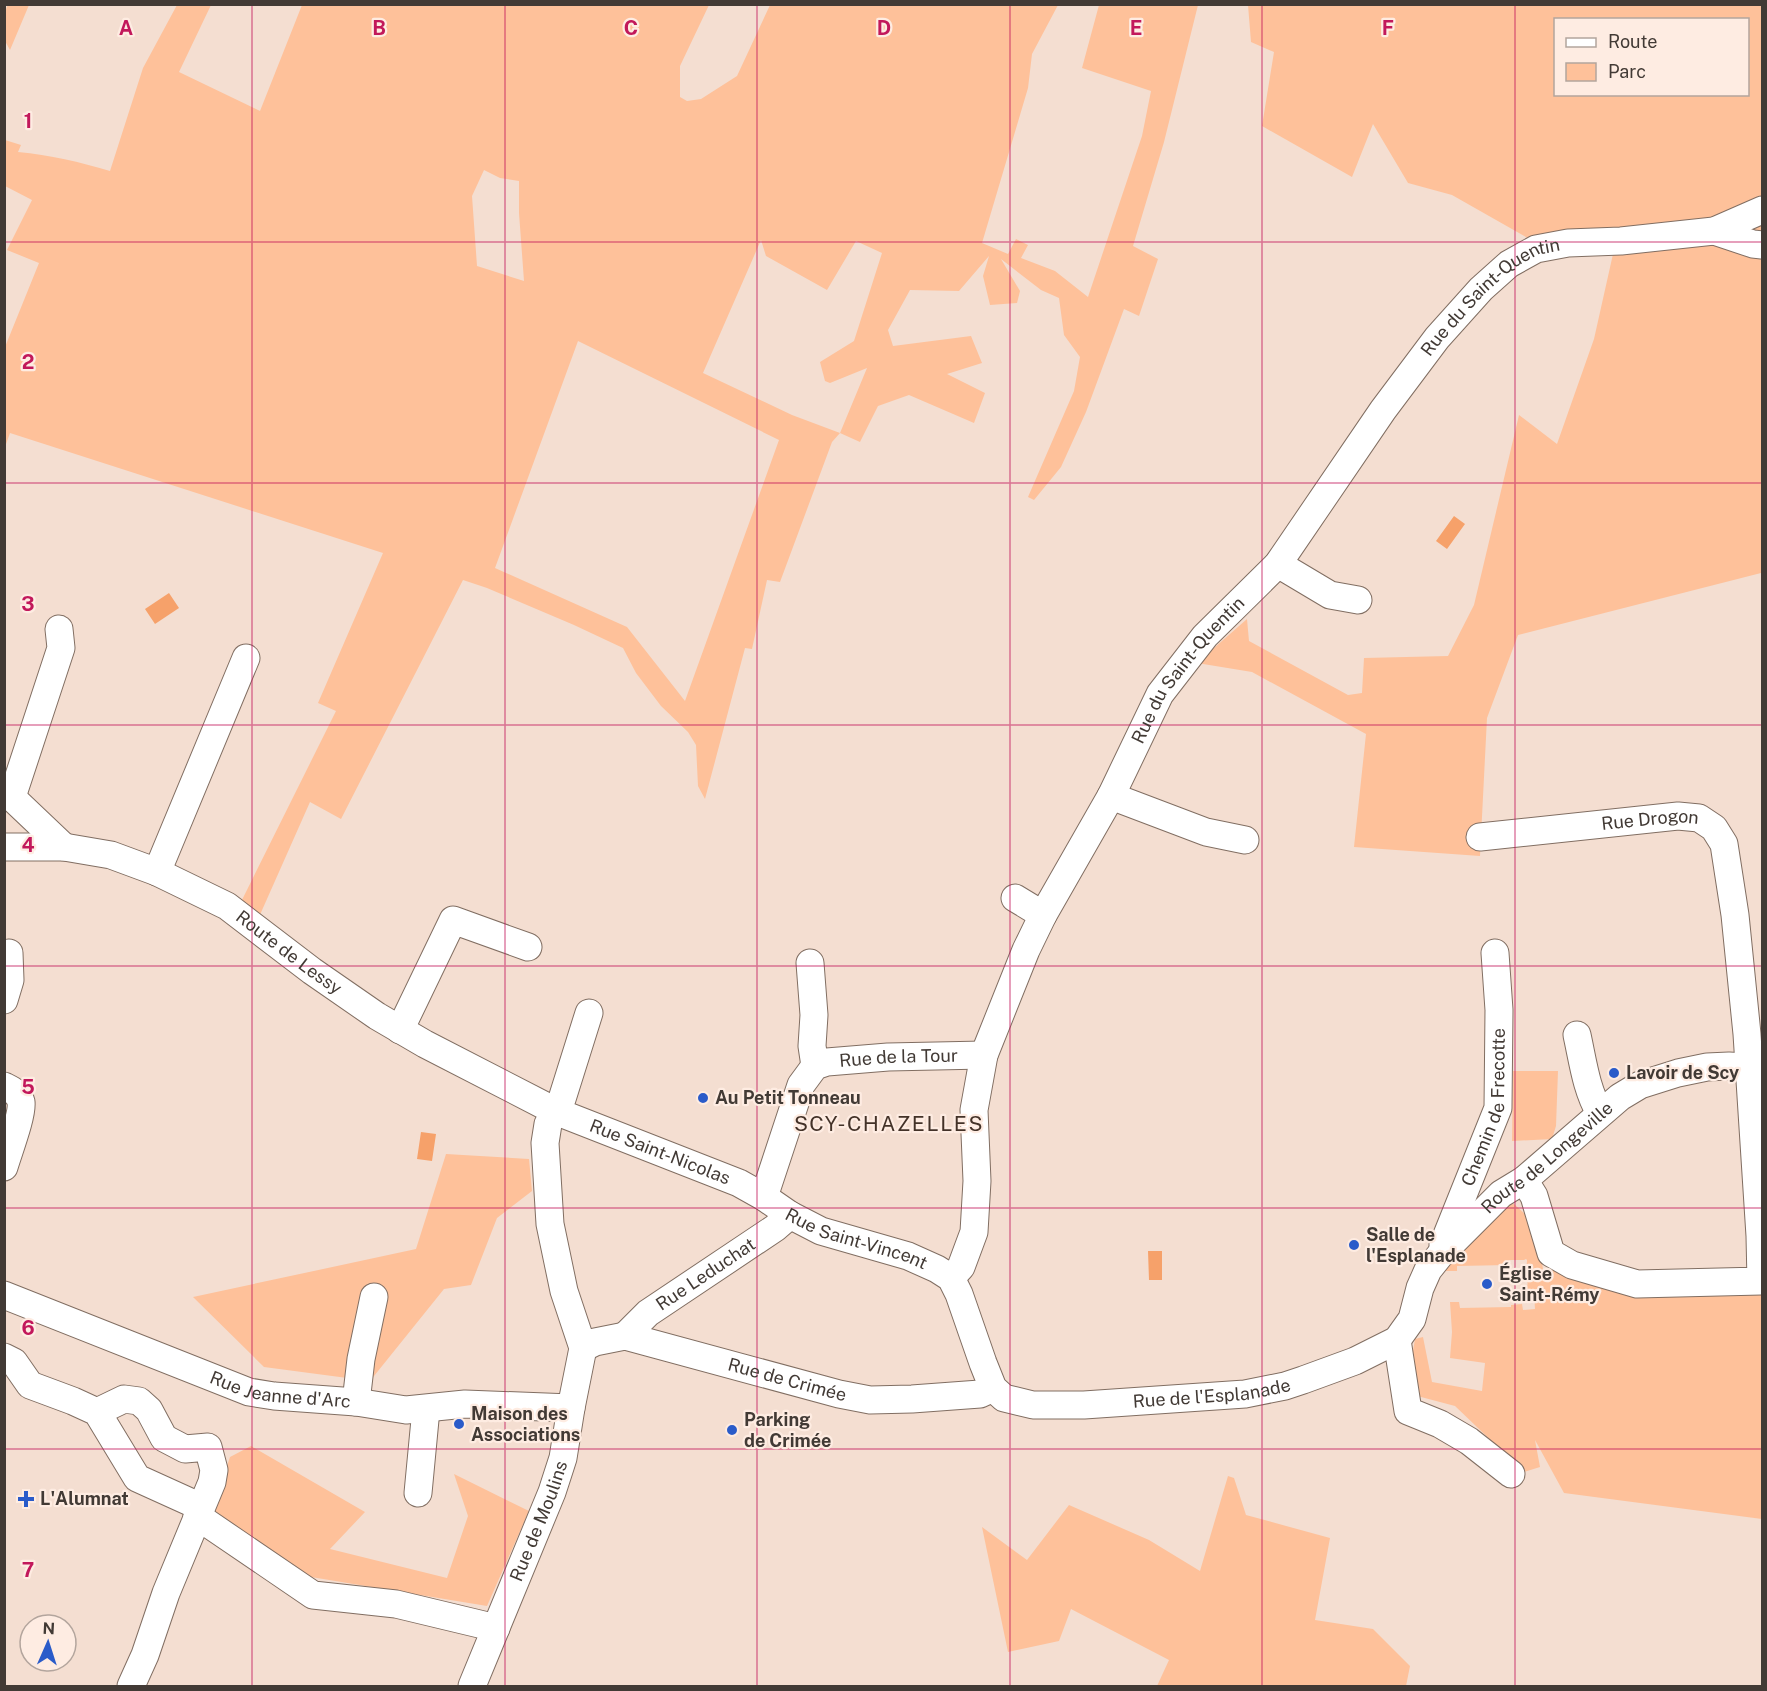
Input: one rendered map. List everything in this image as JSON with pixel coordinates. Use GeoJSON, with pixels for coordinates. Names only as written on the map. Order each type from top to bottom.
{"type":"FeatureCollection","features":[{"type":"Feature","properties":{"kind":"street"},"geometry":{"type":"LineString","coordinates":[[1714,231],[1762,210]]}},
{"type":"Feature","properties":{"kind":"street"},"geometry":{"type":"LineString","coordinates":[[1714,231],[1762,245]]}},
{"type":"Feature","properties":{"kind":"street","name":"Rue du Saint-Quentin"},"geometry":{"type":"LineString","coordinates":[[951,1278],[961,1267],[974,1232],[976,1181],[974,1110],[984,1056],[1026,950],[1043,915],[1111,796],[1160,693],[1205,636],[1278,564],[1383,410],[1437,338],[1481,289],[1509,264],[1536,249],[1568,243],[1621,241],[1714,231]]}},
{"type":"Feature","properties":{"kind":"street"},"geometry":{"type":"LineString","coordinates":[[1278,564],[1330,595],[1358,600]]}},
{"type":"Feature","properties":{"kind":"street"},"geometry":{"type":"LineString","coordinates":[[59,628],[61,648],[8,794],[64,847]]}},
{"type":"Feature","properties":{"kind":"street"},"geometry":{"type":"LineString","coordinates":[[157,872],[246,658]]}},
{"type":"Feature","properties":{"kind":"street"},"geometry":{"type":"LineString","coordinates":[[1111,796],[1206,832],[1245,840]]}},
{"type":"Feature","properties":{"kind":"street","name":"Rue Drogon"},"geometry":{"type":"LineString","coordinates":[[1480,837],[1678,816],[1699,818],[1714,828],[1724,844],[1755,1033],[1761,1281],[1637,1284],[1572,1265],[1551,1253],[1534,1196],[1524,1180]]}},
{"type":"Feature","properties":{"kind":"street","name":"Route de Lessy"},"geometry":{"type":"LineString","coordinates":[[4,847],[64,847],[111,855],[157,872],[227,906],[312,971],[400,1030],[555,1111]]}},
{"type":"Feature","properties":{"kind":"street"},"geometry":{"type":"LineString","coordinates":[[1015,898],[1043,915]]}},
{"type":"Feature","properties":{"kind":"street"},"geometry":{"type":"LineString","coordinates":[[400,1030],[453,920],[528,947]]}},
{"type":"Feature","properties":{"kind":"street"},"geometry":{"type":"LineString","coordinates":[[4,1000],[10,980],[9,953]]}},
{"type":"Feature","properties":{"kind":"street","name":"Chemin de Frecotte"},"geometry":{"type":"LineString","coordinates":[[1440,1255],[1498,1108],[1500,1011],[1495,953]]}},
{"type":"Feature","properties":{"kind":"street","name":"Rue de la Tour"},"geometry":{"type":"LineString","coordinates":[[810,963],[814,1016],[812,1046],[815,1066]]}},
{"type":"Feature","properties":{"kind":"street"},"geometry":{"type":"LineString","coordinates":[[584,1348],[564,1291],[550,1224],[545,1143],[548,1124],[562,1099],[589,1013]]}},
{"type":"Feature","properties":{"kind":"street"},"geometry":{"type":"LineString","coordinates":[[1577,1035],[1592,1099],[1600,1113]]}},
{"type":"Feature","properties":{"kind":"street","name":"Rue de la Tour"},"geometry":{"type":"LineString","coordinates":[[764,1197],[801,1085],[815,1066],[827,1062],[888,1057],[984,1056]]}},
{"type":"Feature","properties":{"kind":"street","name":"Route de Longeville"},"geometry":{"type":"LineString","coordinates":[[1397,1341],[1412,1319],[1420,1288],[1428,1270],[1440,1255],[1501,1194],[1524,1180],[1620,1097],[1659,1078],[1707,1067],[1756,1068]]}},
{"type":"Feature","properties":{"kind":"street"},"geometry":{"type":"LineString","coordinates":[[4,1086],[16,1092],[21,1102],[20,1113],[4,1167]]}},
{"type":"Feature","properties":{"kind":"street","name":"Rue Saint-Nicolas"},"geometry":{"type":"LineString","coordinates":[[555,1111],[729,1179],[764,1197]]}},
{"type":"Feature","properties":{"kind":"street","name":"Rue Saint-Vincent"},"geometry":{"type":"LineString","coordinates":[[764,1197],[789,1215],[821,1231],[908,1256],[951,1278]]}},
{"type":"Feature","properties":{"kind":"street","name":"Rue Leduchat"},"geometry":{"type":"LineString","coordinates":[[625,1336],[648,1312],[775,1228],[789,1215]]}},
{"type":"Feature","properties":{"kind":"street"},"geometry":{"type":"LineString","coordinates":[[951,1278],[993,1388]]}},
{"type":"Feature","properties":{"kind":"street","name":"Rue Jeanne d'Arc"},"geometry":{"type":"LineString","coordinates":[[4,1296],[249,1392],[356,1402],[406,1410],[426,1408],[466,1392],[571,1408]]}},
{"type":"Feature","properties":{"kind":"street"},"geometry":{"type":"LineString","coordinates":[[356,1402],[361,1359],[374,1297]]}},
{"type":"Feature","properties":{"kind":"street","name":"Rue de Crimée"},"geometry":{"type":"LineString","coordinates":[[584,1348],[595,1342],[625,1336],[839,1394],[870,1400],[955,1397],[980,1394],[993,1388]]}},
{"type":"Feature","properties":{"kind":"street"},"geometry":{"type":"LineString","coordinates":[[1397,1341],[1408,1411],[1440,1424],[1459,1435],[1510,1474]]}},
{"type":"Feature","properties":{"kind":"street","name":"Rue de l'Esplanade"},"geometry":{"type":"LineString","coordinates":[[993,1388],[1004,1398],[1033,1406],[1084,1405],[1245,1394],[1285,1386],[1355,1361],[1397,1341]]}},
{"type":"Feature","properties":{"kind":"street","name":"Rue de Moulins"},"geometry":{"type":"LineString","coordinates":[[472,1686],[552,1492],[563,1458],[584,1348]]}},
{"type":"Feature","properties":{"kind":"street"},"geometry":{"type":"LineString","coordinates":[[4,1389],[9,1360]]}},
{"type":"Feature","properties":{"kind":"street"},"geometry":{"type":"LineString","coordinates":[[9,1360],[30,1385],[97,1412],[136,1478],[199,1512],[313,1595],[396,1604],[496,1628]]}},
{"type":"Feature","properties":{"kind":"street"},"geometry":{"type":"LineString","coordinates":[[97,1412],[124,1399],[139,1401],[149,1410],[164,1438],[185,1449],[208,1447],[214,1470],[212,1482],[131,1686]]}},
{"type":"Feature","properties":{"kind":"street"},"geometry":{"type":"LineString","coordinates":[[418,1493],[426,1408]]}},
{"type":"Feature","properties":{"kind":"green space"},"geometry":{"type":"Polygon","coordinates":[[[8,4],[29,5],[10,50],[5,41],[5,12],[8,4]]]}},
{"type":"Feature","properties":{"kind":"green space"},"geometry":{"type":"Polygon","coordinates":[[[177,5],[211,5],[179,72],[260,111],[302,5],[709,5],[680,66],[680,97],[687,101],[701,99],[737,76],[770,5],[1058,5],[1032,54],[1028,88],[982,243],[1008,254],[1016,239],[1028,245],[1021,258],[1055,271],[1088,297],[1142,136],[1151,91],[1082,68],[1099,5],[1198,5],[1164,142],[1133,246],[1158,259],[1139,316],[1124,309],[1086,412],[1061,467],[1034,500],[1028,497],[1074,391],[1080,357],[1064,335],[1059,298],[1041,290],[1001,259],[1020,291],[1017,303],[990,305],[983,276],[989,256],[959,291],[910,290],[888,330],[893,346],[971,336],[982,363],[947,374],[985,393],[974,423],[909,395],[878,406],[860,442],[840,433],[832,442],[780,582],[767,580],[752,649],[745,648],[705,799],[698,786],[696,745],[688,732],[661,706],[636,673],[623,648],[487,588],[463,580],[341,819],[310,802],[259,917],[240,904],[336,711],[318,703],[383,553],[10,433],[5,447],[5,347],[39,263],[7,250],[32,200],[5,186],[5,140],[21,145],[18,152],[65,159],[110,171],[143,68],[177,5]],[[484,170],[472,196],[477,266],[524,281],[519,181],[500,178],[484,170]],[[761,240],[703,373],[792,415],[840,433],[867,368],[830,383],[825,381],[820,362],[854,341],[882,253],[856,241],[827,290],[766,256],[761,240]],[[578,341],[495,568],[627,627],[685,701],[779,440],[578,341]]]}},
{"type":"Feature","properties":{"kind":"green space"},"geometry":{"type":"Polygon","coordinates":[[[1248,5],[1762,5],[1762,577],[1761,573],[1518,635],[1487,718],[1480,856],[1354,847],[1366,734],[1252,672],[1197,663],[1247,619],[1249,641],[1348,695],[1362,693],[1364,658],[1448,656],[1474,605],[1519,415],[1557,444],[1594,339],[1613,254],[1533,241],[1452,195],[1408,183],[1373,124],[1352,177],[1262,126],[1274,52],[1251,42],[1248,5]]]}},
{"type":"Feature","properties":{"kind":"green space"},"geometry":{"type":"Polygon","coordinates":[[[1513,1071],[1558,1071],[1556,1126],[1552,1139],[1512,1141],[1513,1071]]]}},
{"type":"Feature","properties":{"kind":"green space"},"geometry":{"type":"Polygon","coordinates":[[[446,1154],[529,1159],[532,1191],[497,1218],[471,1285],[444,1289],[370,1381],[264,1367],[193,1297],[416,1249],[446,1154]]]}},
{"type":"Feature","properties":{"kind":"green space"},"geometry":{"type":"Polygon","coordinates":[[[1514,1204],[1526,1215],[1539,1235],[1543,1270],[1571,1270],[1762,1289],[1762,1519],[1564,1493],[1535,1440],[1540,1467],[1524,1472],[1455,1406],[1406,1393],[1415,1339],[1423,1337],[1432,1382],[1482,1391],[1485,1363],[1450,1358],[1452,1332],[1450,1302],[1459,1302],[1460,1308],[1511,1307],[1511,1305],[1522,1304],[1523,1310],[1535,1309],[1534,1293],[1527,1292],[1526,1259],[1509,1260],[1509,1265],[1457,1266],[1457,1271],[1445,1271],[1506,1205],[1514,1204]]]}},
{"type":"Feature","properties":{"kind":"green space"},"geometry":{"type":"Polygon","coordinates":[[[251,1446],[365,1512],[330,1549],[447,1578],[468,1516],[454,1474],[529,1511],[487,1606],[305,1576],[210,1516],[230,1457],[251,1446]]]}},
{"type":"Feature","properties":{"kind":"green space"},"geometry":{"type":"Polygon","coordinates":[[[1228,1476],[1234,1478],[1246,1515],[1330,1538],[1315,1620],[1373,1629],[1410,1666],[1406,1686],[1157,1686],[1169,1660],[1071,1609],[1059,1641],[1008,1652],[982,1527],[1027,1560],[1069,1505],[1149,1540],[1200,1571],[1228,1476]]]}},
{"type":"Feature","properties":{"kind":"shaded area"},"geometry":{"type":"Polygon","coordinates":[[[1454,516],[1465,524],[1447,549],[1436,541],[1454,516]]]}},
{"type":"Feature","properties":{"kind":"shaded area"},"geometry":{"type":"Polygon","coordinates":[[[169,593],[179,608],[155,624],[145,609],[169,593]]]}},
{"type":"Feature","properties":{"kind":"shaded area"},"geometry":{"type":"Polygon","coordinates":[[[421,1132],[436,1134],[432,1161],[417,1159],[421,1132]]]}},
{"type":"Feature","properties":{"kind":"shaded area"},"geometry":{"type":"Polygon","coordinates":[[[1148,1251],[1162,1251],[1162,1280],[1149,1280],[1148,1251]]]}},
{"type":"Feature","properties":{"kind":"place","name":"Lavoir de Scy"},"geometry":{"type":"Point","coordinates":[1614,1073]}},
{"type":"Feature","properties":{"kind":"place","name":"Au Petit Tonneau"},"geometry":{"type":"Point","coordinates":[703,1098]}},
{"type":"Feature","properties":{"kind":"place","name":"Salle de l'Esplanade"},"geometry":{"type":"Point","coordinates":[1354,1245]}},
{"type":"Feature","properties":{"kind":"place","name":"Église Saint-Rémy"},"geometry":{"type":"Point","coordinates":[1487,1284]}},
{"type":"Feature","properties":{"kind":"place","name":"Maison des Associations"},"geometry":{"type":"Point","coordinates":[459,1424]}},
{"type":"Feature","properties":{"kind":"place","name":"Parking de Crimée"},"geometry":{"type":"Point","coordinates":[732,1430]}},
{"type":"Feature","properties":{"kind":"place","name":"L'Alumnat"},"geometry":{"type":"Point","coordinates":[26,1499]}},
{"type":"Feature","properties":{"kind":"district","name":"SCY-CHAZELLES"},"geometry":{"type":"Point","coordinates":[889,1124]}}]}
